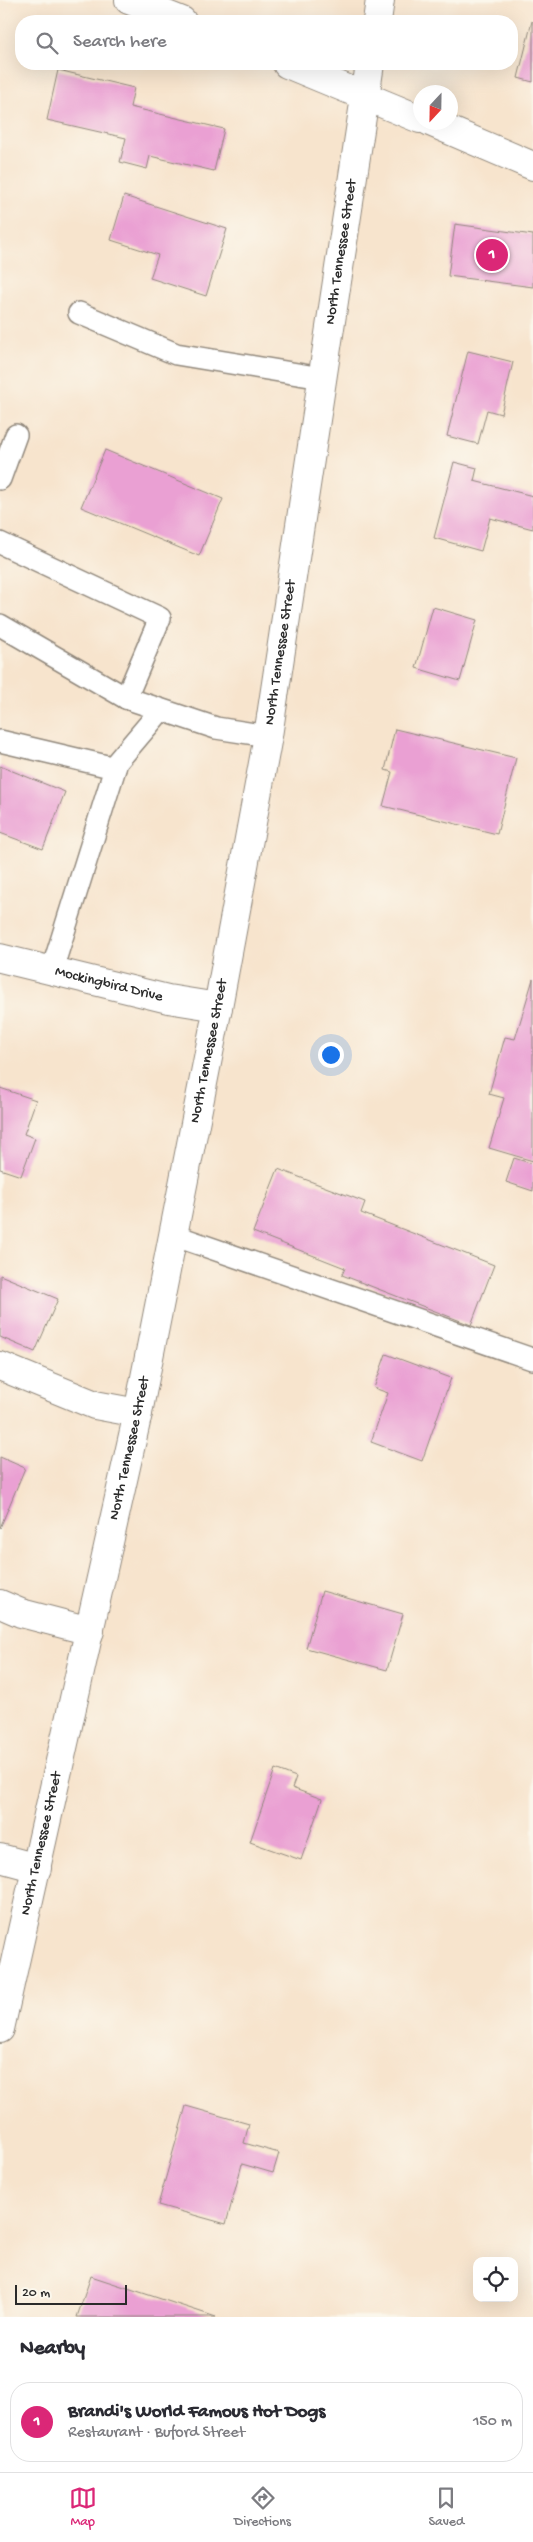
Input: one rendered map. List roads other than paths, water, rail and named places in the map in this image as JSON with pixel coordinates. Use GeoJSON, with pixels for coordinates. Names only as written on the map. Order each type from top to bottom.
{"type":"FeatureCollection","features":[{"type":"Feature","properties":{"kind":"main road"},"geometry":{"type":"LineString","coordinates":[[129,0],[167,15]]}},
{"type":"Feature","properties":{"kind":"main road"},"geometry":{"type":"LineString","coordinates":[[378,15],[380,0]]}},
{"type":"Feature","properties":{"kind":"main road"},"geometry":{"type":"LineString","coordinates":[[302,70],[413,116]]}},
{"type":"Feature","properties":{"kind":"main road","name":"North Tennessee Street"},"geometry":{"type":"LineString","coordinates":[[0,2029],[138,1413],[218,1007],[268,736],[369,70]]}},
{"type":"Feature","properties":{"kind":"main road"},"geometry":{"type":"LineString","coordinates":[[449,130],[533,166]]}},
{"type":"Feature","properties":{"kind":"main road","name":"Mockingbird Drive"},"geometry":{"type":"LineString","coordinates":[[0,958],[168,999],[218,1007]]}},
{"type":"Feature","properties":{"kind":"main road"},"geometry":{"type":"LineString","coordinates":[[0,1366],[95,1405],[138,1413]]}},
{"type":"Feature","properties":{"kind":"main road"},"geometry":{"type":"LineString","coordinates":[[0,1604],[21,1613],[90,1631]]}},
{"type":"Feature","properties":{"kind":"main road"},"geometry":{"type":"LineString","coordinates":[[0,1858],[37,1868]]}},
{"type":"Feature","properties":{"kind":"lane"},"geometry":{"type":"LineString","coordinates":[[79,313],[176,354],[322,378]]}},
{"type":"Feature","properties":{"kind":"lane"},"geometry":{"type":"LineString","coordinates":[[0,479],[16,436]]}},
{"type":"Feature","properties":{"kind":"lane"},"geometry":{"type":"LineString","coordinates":[[0,543],[160,618],[126,698]]}},
{"type":"Feature","properties":{"kind":"lane"},"geometry":{"type":"LineString","coordinates":[[0,626],[126,698],[216,728],[268,736]]}},
{"type":"Feature","properties":{"kind":"lane"},"geometry":{"type":"LineString","coordinates":[[52,970],[117,762],[161,710]]}},
{"type":"Feature","properties":{"kind":"lane"},"geometry":{"type":"LineString","coordinates":[[0,741],[116,768]]}},
{"type":"Feature","properties":{"kind":"lane"},"geometry":{"type":"LineString","coordinates":[[173,1234],[532,1359]]}},
{"type":"Feature","properties":{"kind":"place","name":"Brandi's World Famous Hot Dogs"},"geometry":{"type":"Point","coordinates":[492,255]}}]}
